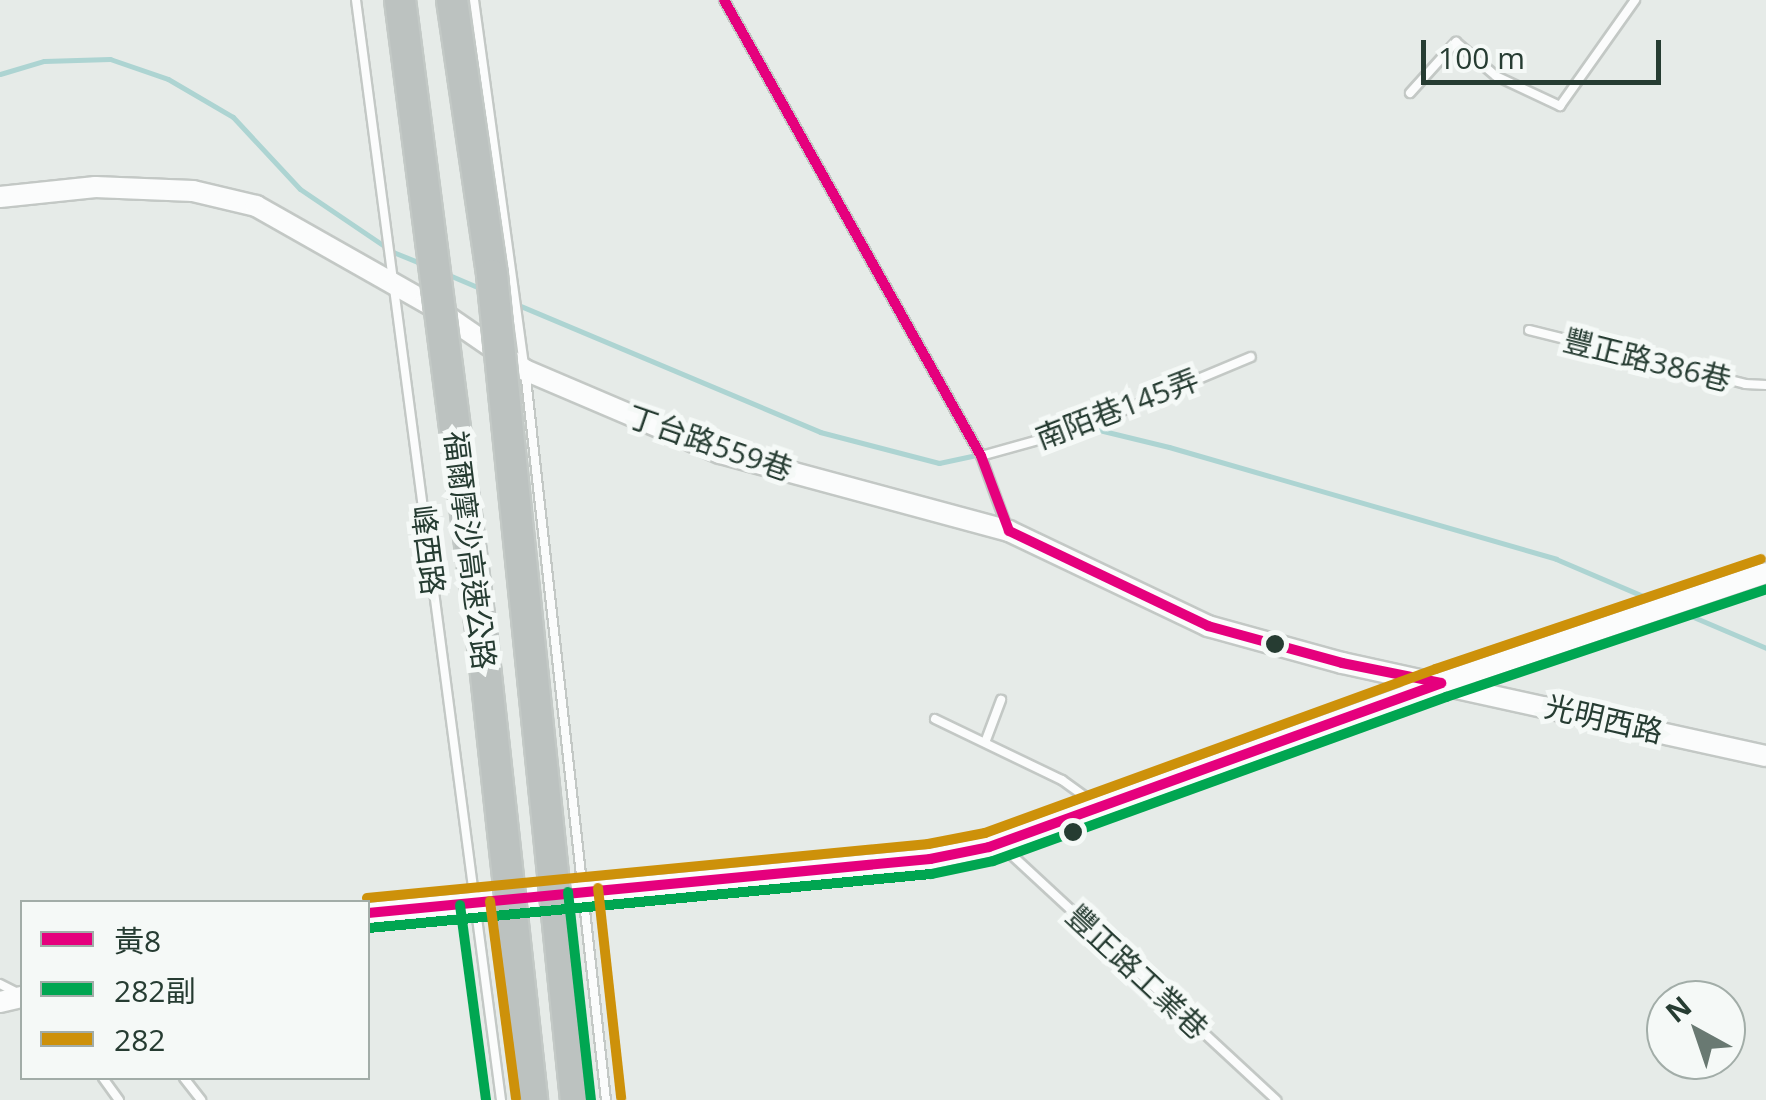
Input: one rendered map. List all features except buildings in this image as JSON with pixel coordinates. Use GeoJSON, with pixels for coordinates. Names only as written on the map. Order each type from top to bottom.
{"type":"FeatureCollection","features":[{"type":"Feature","properties":{"kind":"highway","name":"福爾摩沙高速公路"},"geometry":{"type":"LineString","coordinates":[[400,0],[480,619],[532,1100]]}},
{"type":"Feature","properties":{"kind":"highway","name":"福爾摩沙高速公路"},"geometry":{"type":"LineString","coordinates":[[452,0],[492,275],[576,1100]]}},
{"type":"Feature","properties":{"kind":"street","name":"丁台路559巷"},"geometry":{"type":"LineString","coordinates":[[0,197],[95,187],[193,191],[256,206],[426,302],[525,370],[720,453],[1009,531],[1208,626],[1342,662],[1441,683]]}},
{"type":"Feature","properties":{"kind":"street"},"geometry":{"type":"LineString","coordinates":[[370,913],[930,858],[999,843],[1441,683],[1766,572]]}},
{"type":"Feature","properties":{"kind":"street","name":"光明西路"},"geometry":{"type":"LineString","coordinates":[[1441,683],[1766,756]]}},
{"type":"Feature","properties":{"kind":"lane","name":"峰西路"},"geometry":{"type":"LineString","coordinates":[[356,0],[501,1100]]}},
{"type":"Feature","properties":{"kind":"lane"},"geometry":{"type":"LineString","coordinates":[[474,0],[525,370],[606,1100]]}},
{"type":"Feature","properties":{"kind":"lane"},"geometry":{"type":"LineString","coordinates":[[724,0],[981,456],[1009,531]]}},
{"type":"Feature","properties":{"kind":"lane"},"geometry":{"type":"LineString","coordinates":[[1410,93],[1456,42],[1496,76],[1560,106],[1636,0]]}},
{"type":"Feature","properties":{"kind":"lane","name":"豐正路386巷"},"geometry":{"type":"LineString","coordinates":[[1529,330],[1766,386]]}},
{"type":"Feature","properties":{"kind":"lane","name":"南陌巷145弄"},"geometry":{"type":"LineString","coordinates":[[981,456],[1081,428],[1251,357]]}},
{"type":"Feature","properties":{"kind":"lane"},"geometry":{"type":"LineString","coordinates":[[986,740],[1001,700]]}},
{"type":"Feature","properties":{"kind":"lane"},"geometry":{"type":"LineString","coordinates":[[935,719],[986,740],[1062,780],[1099,806]]}},
{"type":"Feature","properties":{"kind":"lane","name":"豐正路工業巷"},"geometry":{"type":"LineString","coordinates":[[999,843],[1276,1100]]}},
{"type":"Feature","properties":{"kind":"lane"},"geometry":{"type":"LineString","coordinates":[[186,1080],[201,1100]]}},
{"type":"Feature","properties":{"kind":"waterway"},"geometry":{"type":"LineString","coordinates":[[0,74],[44,61],[110,59],[168,79],[233,117],[300,189],[393,252],[425,265]]}},
{"type":"Feature","properties":{"kind":"waterway"},"geometry":{"type":"LineString","coordinates":[[449,275],[485,290]]}},
{"type":"Feature","properties":{"kind":"waterway"},"geometry":{"type":"LineString","coordinates":[[504,299],[820,432],[939,463],[981,454]]}},
{"type":"Feature","properties":{"kind":"waterway"},"geometry":{"type":"LineString","coordinates":[[1046,441],[1099,430],[1169,447],[1556,559],[1657,602]]}},
{"type":"Feature","properties":{"kind":"waterway"},"geometry":{"type":"LineString","coordinates":[[1677,610],[1766,648]]}},
{"type":"Feature","properties":{"kind":"transit line","name":"黃8"},"geometry":{"type":"LineString","coordinates":[[724,0],[981,456],[1009,531]]}},
{"type":"Feature","properties":{"kind":"transit line","name":"黃8"},"geometry":{"type":"LineString","coordinates":[[1009,531],[1208,626],[1342,663],[1441,683]]}},
{"type":"Feature","properties":{"kind":"transit line","name":"282"},"geometry":{"type":"LineString","coordinates":[[367,898],[928,844],[985,833],[1436,669],[1761,559]]}},
{"type":"Feature","properties":{"kind":"transit line","name":"282副"},"geometry":{"type":"LineString","coordinates":[[370,928],[931,874],[993,861],[1446,697],[1766,589]]}},
{"type":"Feature","properties":{"kind":"transit line","name":"黃8"},"geometry":{"type":"LineString","coordinates":[[370,913],[930,859],[989,847],[1441,683]]}},
{"type":"Feature","properties":{"kind":"transit line","name":"282"},"geometry":{"type":"LineString","coordinates":[[598,888],[621,1098]]}},
{"type":"Feature","properties":{"kind":"transit line","name":"282副"},"geometry":{"type":"LineString","coordinates":[[568,892],[591,1100]]}},
{"type":"Feature","properties":{"kind":"transit line","name":"282"},"geometry":{"type":"LineString","coordinates":[[490,901],[516,1098]]}},
{"type":"Feature","properties":{"kind":"transit line","name":"282副"},"geometry":{"type":"LineString","coordinates":[[460,905],[486,1100]]}}]}
